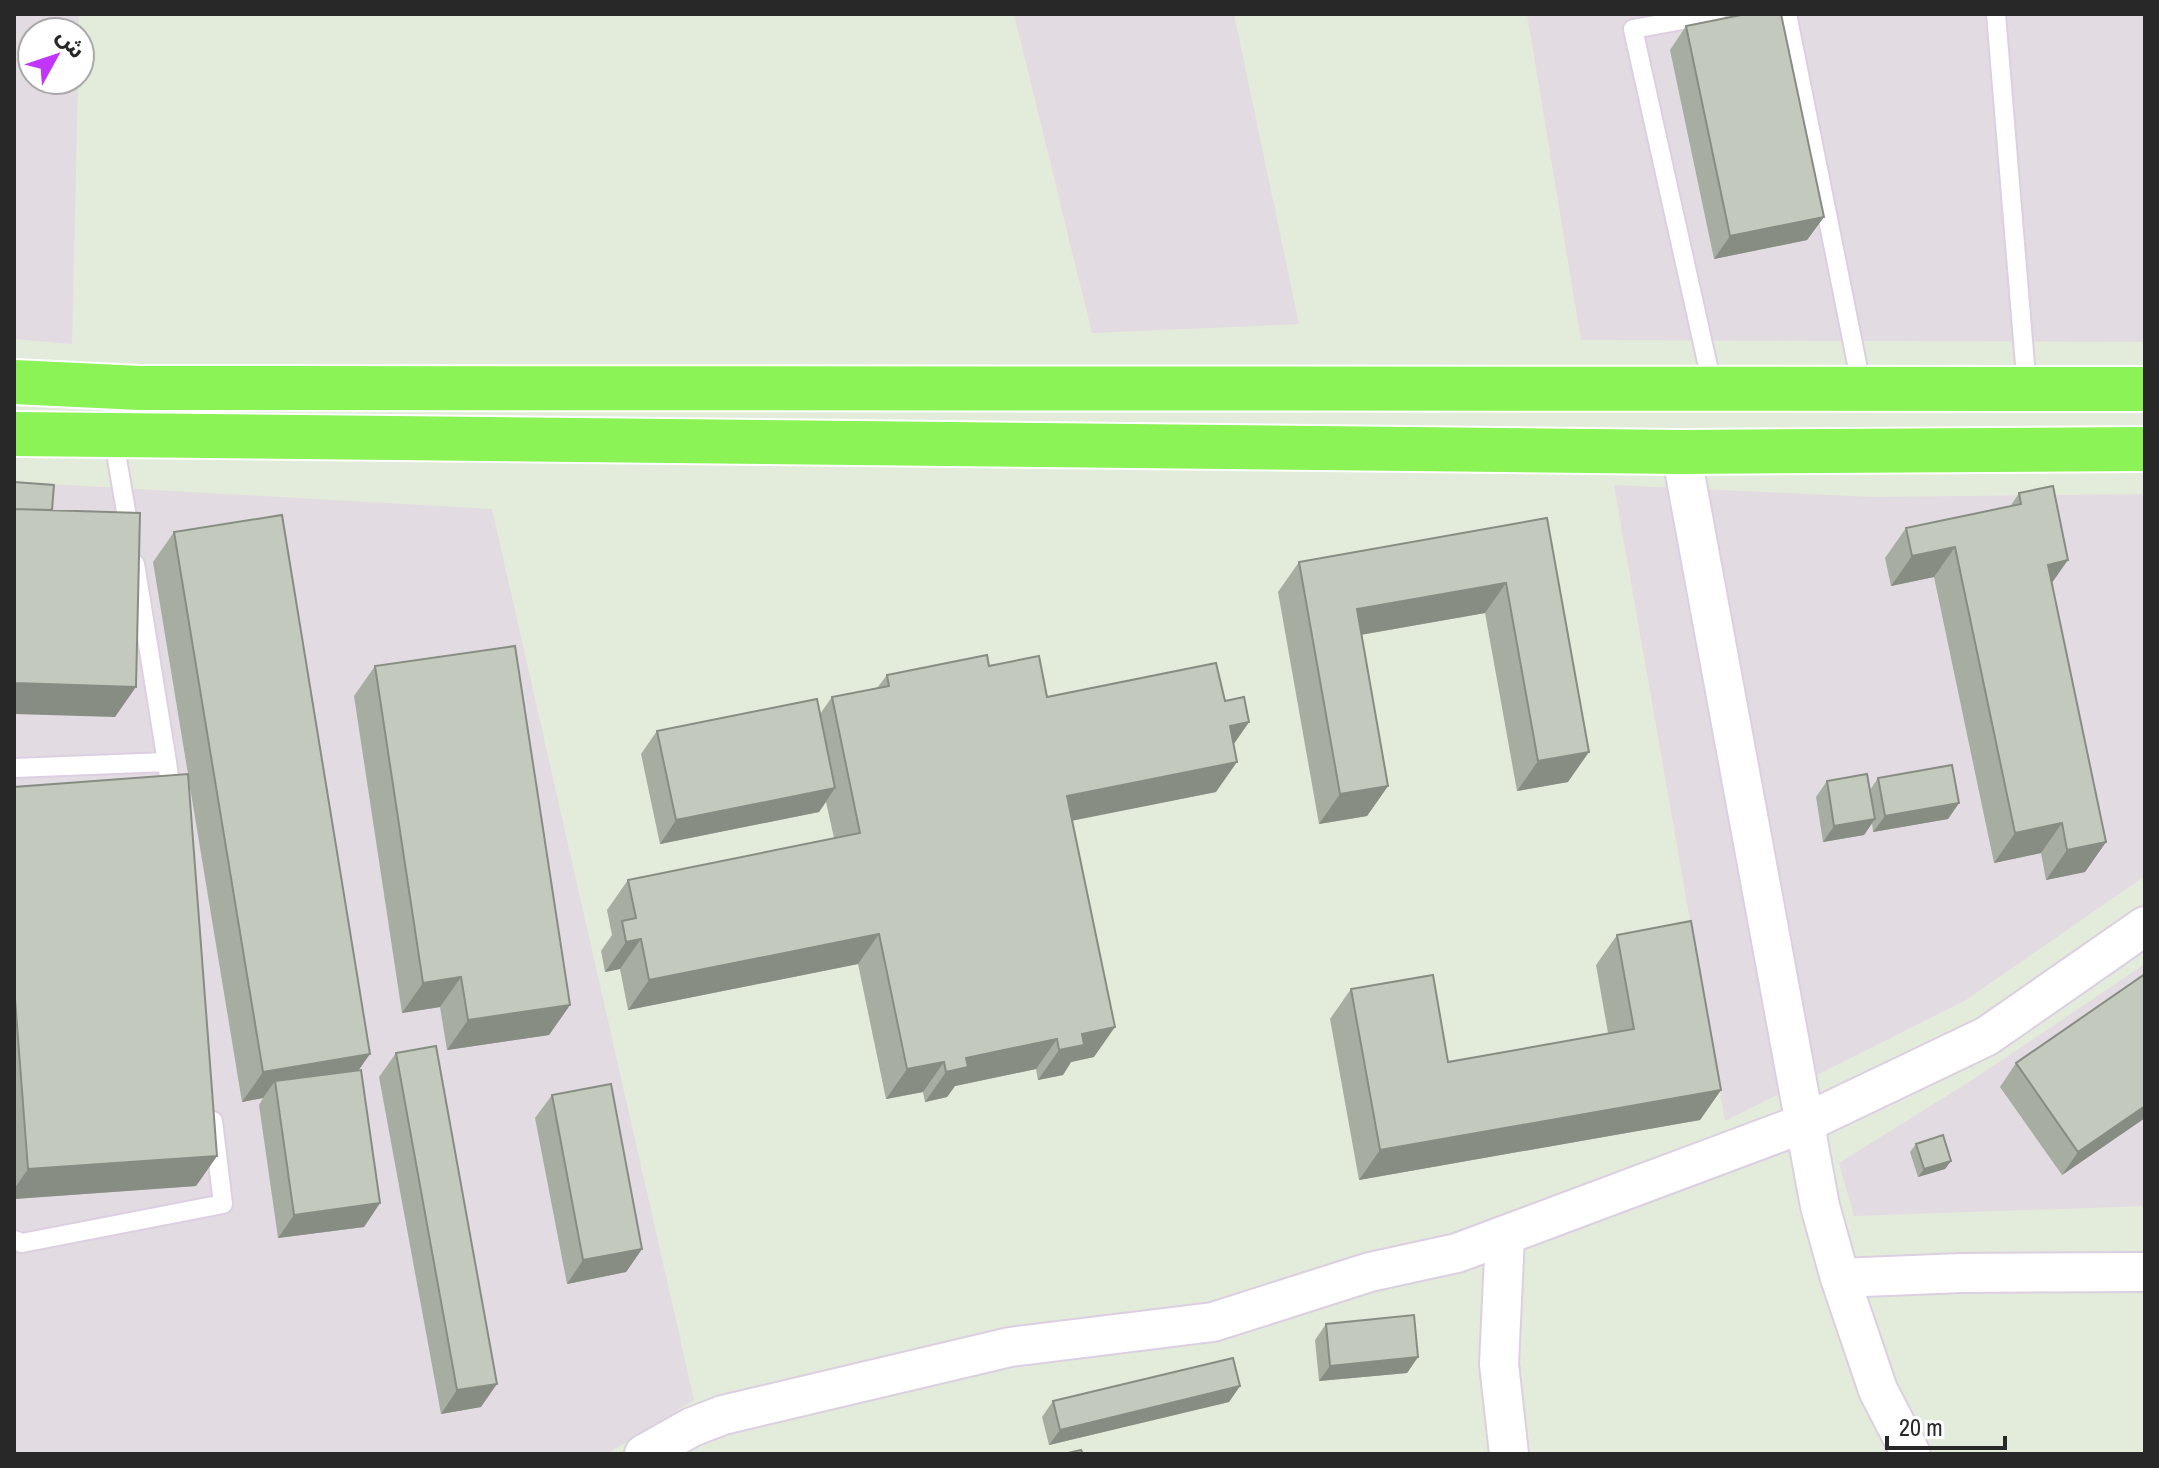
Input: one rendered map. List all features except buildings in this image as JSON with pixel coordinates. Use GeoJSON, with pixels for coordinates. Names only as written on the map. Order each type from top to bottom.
{"type":"FeatureCollection","features":[{"type":"Feature","properties":{"kind":"main road"},"geometry":{"type":"LineString","coordinates":[[14,382],[172,388],[2145,389]]}},
{"type":"Feature","properties":{"kind":"main road"},"geometry":{"type":"LineString","coordinates":[[14,434],[1681,452],[2145,449]]}},
{"type":"Feature","properties":{"kind":"street"},"geometry":{"type":"LineString","coordinates":[[1681,452],[1820,1206],[1840,1278],[1878,1390],[1911,1454]]}},
{"type":"Feature","properties":{"kind":"street"},"geometry":{"type":"LineString","coordinates":[[644,1454],[692,1427],[723,1415],[1010,1347],[1213,1322],[1370,1272],[1457,1253],[1805,1123],[1987,1036],[2145,926]]}},
{"type":"Feature","properties":{"kind":"street"},"geometry":{"type":"LineString","coordinates":[[1505,1236],[1499,1364],[1509,1454]]}},
{"type":"Feature","properties":{"kind":"street"},"geometry":{"type":"LineString","coordinates":[[1840,1278],[1961,1273],[2145,1272]]}},
{"type":"Feature","properties":{"kind":"lane"},"geometry":{"type":"LineString","coordinates":[[1714,390],[1633,29],[1716,14]]}},
{"type":"Feature","properties":{"kind":"lane"},"geometry":{"type":"LineString","coordinates":[[1787,14],[1862,389]]}},
{"type":"Feature","properties":{"kind":"lane"},"geometry":{"type":"LineString","coordinates":[[1996,14],[2027,389]]}},
{"type":"Feature","properties":{"kind":"lane"},"geometry":{"type":"LineString","coordinates":[[113,435],[175,820]]}},
{"type":"Feature","properties":{"kind":"lane"},"geometry":{"type":"LineString","coordinates":[[14,768],[167,762]]}},
{"type":"Feature","properties":{"kind":"lane"},"geometry":{"type":"LineString","coordinates":[[14,1240],[22,1243],[223,1204],[210,1095]]}},
{"type":"Feature","properties":{"kind":"shaded area"},"geometry":{"type":"Polygon","coordinates":[[[14,14],[79,14],[16,16],[16,96],[78,96],[72,344],[14,339],[14,14]]]}},
{"type":"Feature","properties":{"kind":"shaded area"},"geometry":{"type":"Polygon","coordinates":[[[1014,14],[1234,14],[1299,324],[1092,333],[1014,14]]]}},
{"type":"Feature","properties":{"kind":"shaded area"},"geometry":{"type":"Polygon","coordinates":[[[1527,14],[2145,14],[2145,342],[1581,340],[1527,14]]]}},
{"type":"Feature","properties":{"kind":"shaded area"},"geometry":{"type":"Polygon","coordinates":[[[14,482],[492,509],[694,1400],[607,1454],[14,1454],[14,482]]]}},
{"type":"Feature","properties":{"kind":"shaded area"},"geometry":{"type":"Polygon","coordinates":[[[1614,485],[1873,497],[2145,494],[2145,876],[1966,1000],[1725,1121],[1614,485]]]}},
{"type":"Feature","properties":{"kind":"shaded area"},"geometry":{"type":"Polygon","coordinates":[[[2145,964],[2145,1206],[1854,1216],[1839,1163],[1972,1080],[2145,964]]]}}]}
